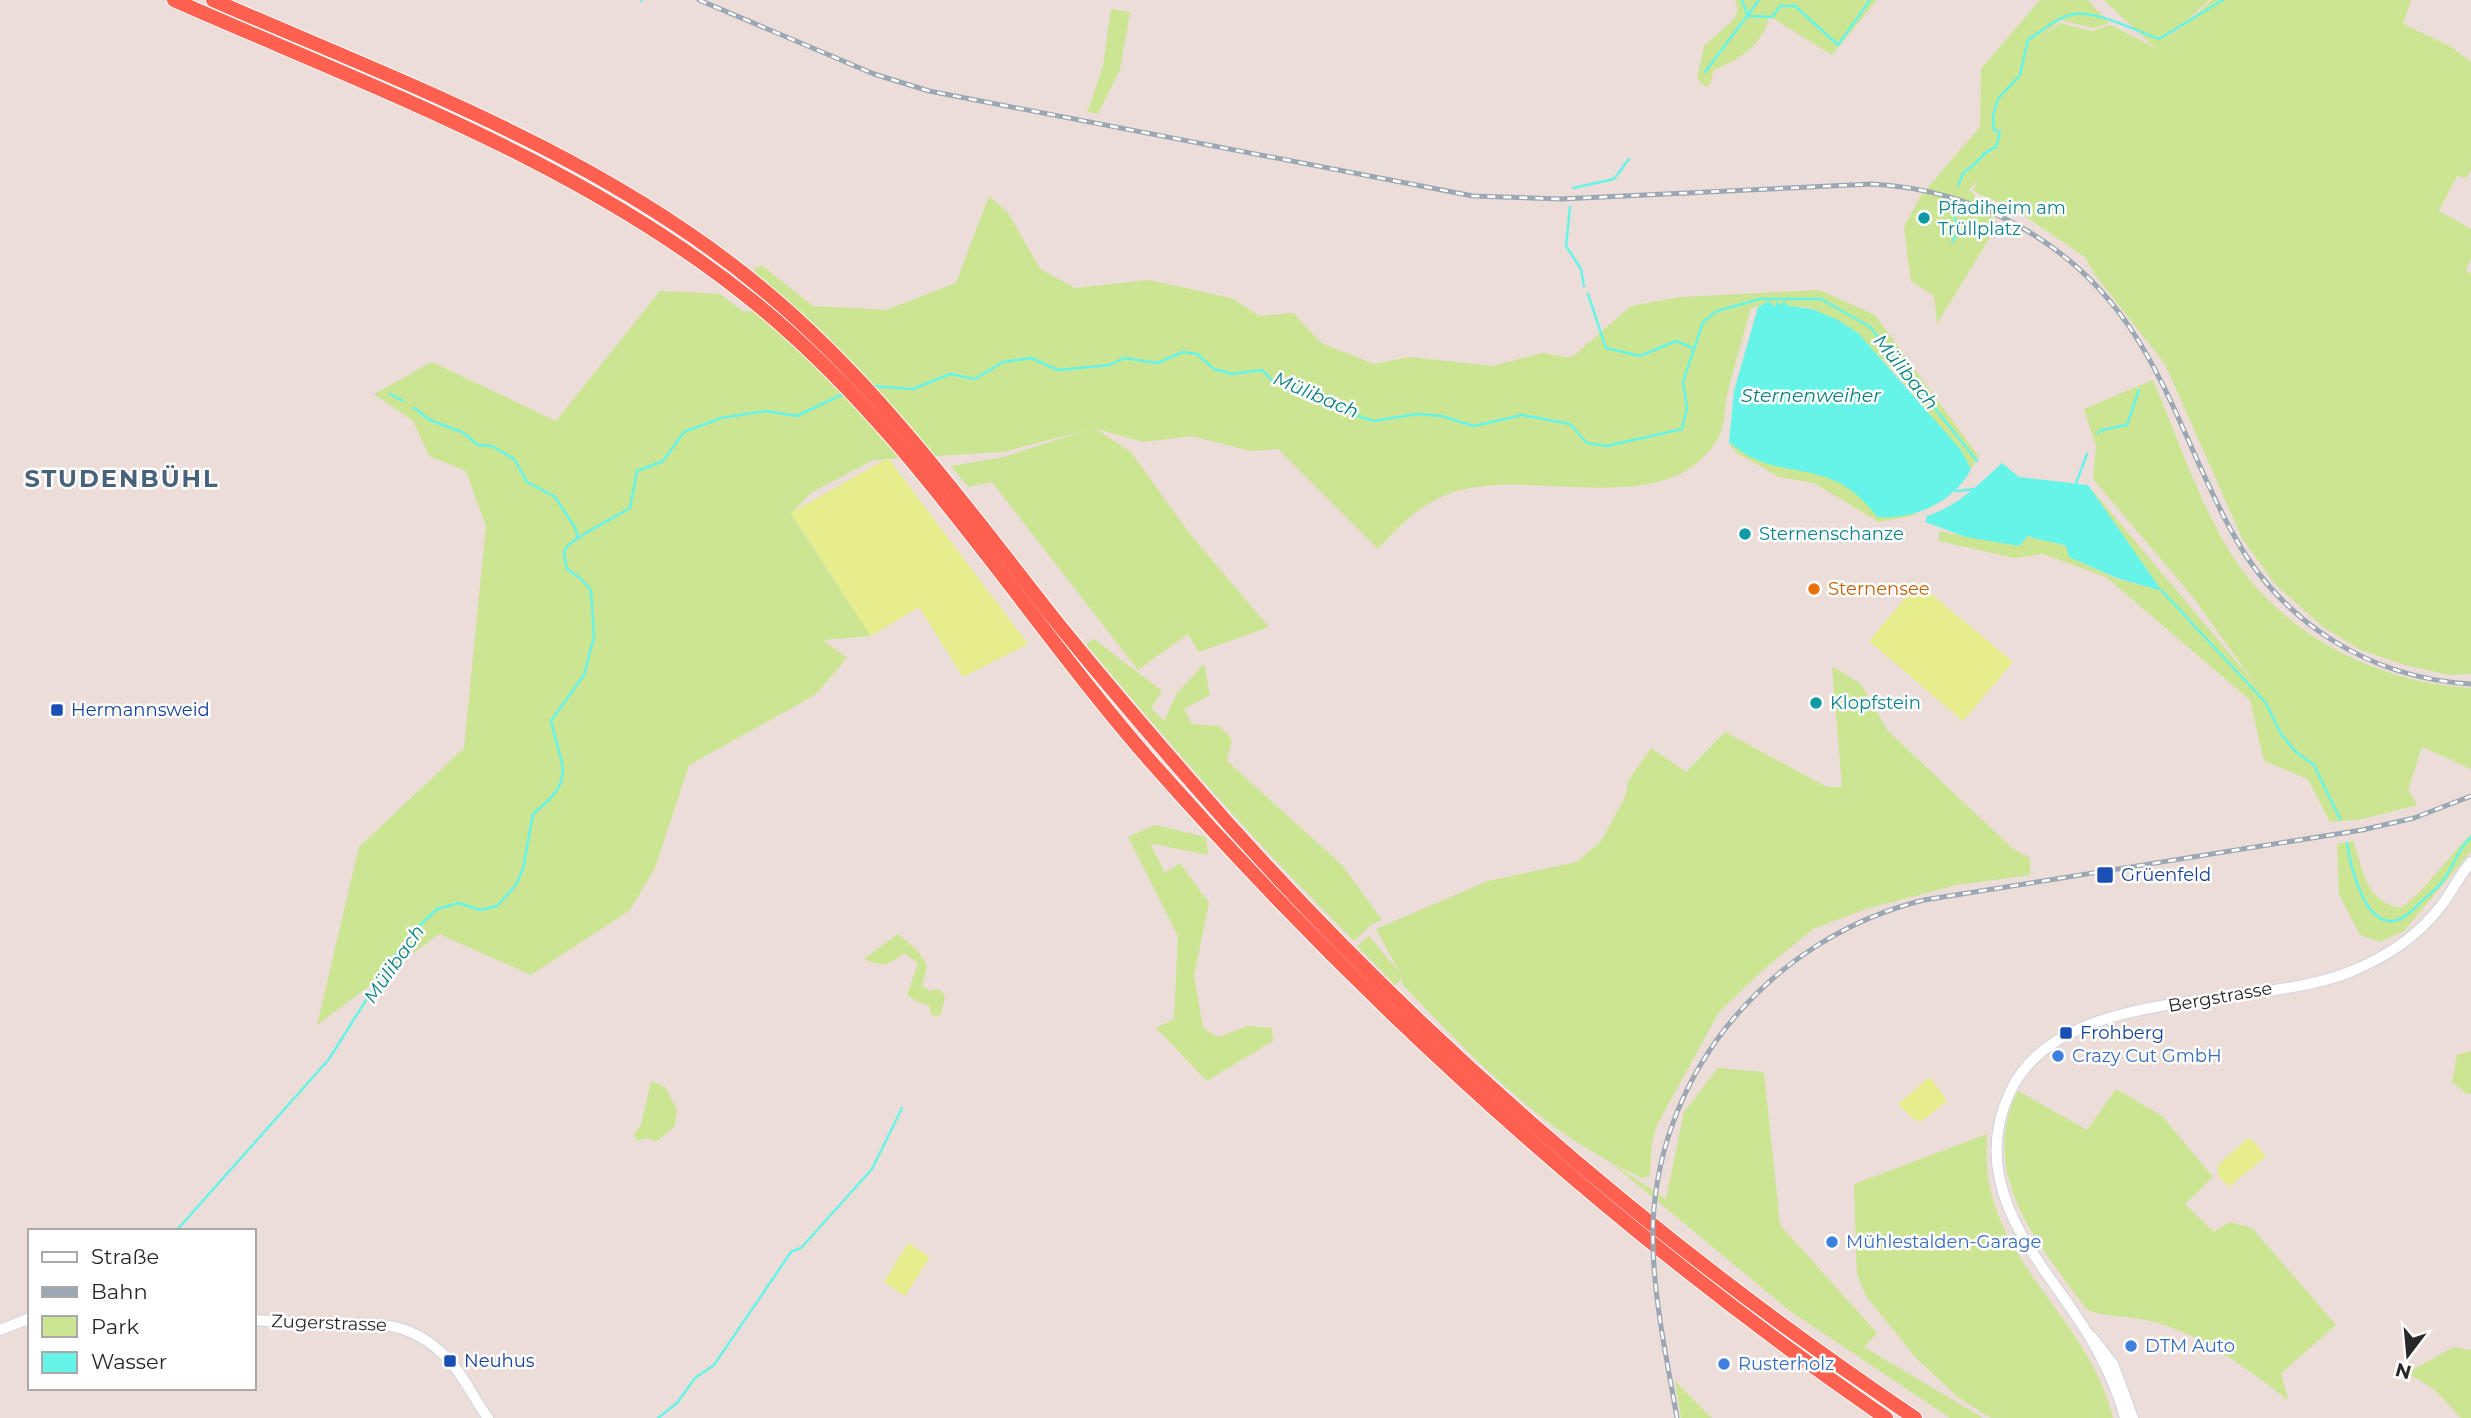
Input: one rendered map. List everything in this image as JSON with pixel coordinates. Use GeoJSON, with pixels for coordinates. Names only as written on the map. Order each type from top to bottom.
{"type":"FeatureCollection","features":[{"type":"Feature","properties":{"kind":"highway"},"geometry":{"type":"LineString","coordinates":[[174,0],[479,134],[585,189],[682,248],[785,319]]}},
{"type":"Feature","properties":{"kind":"highway"},"geometry":{"type":"LineString","coordinates":[[213,0],[478,116],[595,176],[705,245],[785,319],[862,383],[1068,662],[1149,759],[1269,891],[1356,979],[1496,1111],[1619,1217],[1756,1325],[1886,1418]]}},
{"type":"Feature","properties":{"kind":"highway"},"geometry":{"type":"LineString","coordinates":[[917,456],[1191,782],[1285,885],[1412,1012],[1557,1143],[1668,1236],[1800,1337],[1914,1418]]}},
{"type":"Feature","properties":{"kind":"main road","name":"Bergstrasse"},"geometry":{"type":"LineString","coordinates":[[2125,1418],[2088,1333],[2018,1229],[1999,1179],[1996,1149],[2000,1116],[2022,1070],[2047,1046],[2078,1028],[2152,1009],[2322,980],[2370,963],[2422,927],[2471,862]]}},
{"type":"Feature","properties":{"kind":"main road"},"geometry":{"type":"LineString","coordinates":[[0,1330],[28,1319]]}},
{"type":"Feature","properties":{"kind":"main road","name":"Zugerstrasse"},"geometry":{"type":"LineString","coordinates":[[256,1320],[334,1324],[375,1322],[407,1329],[425,1339],[450,1361],[488,1418]]}},
{"type":"Feature","properties":{"kind":"main road","name":"Bergstrasse"},"geometry":{"type":"LineString","coordinates":[[2088,1333],[2099,1343],[2113,1364],[2133,1418]]}},
{"type":"Feature","properties":{"kind":"green space"},"geometry":{"type":"Polygon","coordinates":[[[1735,0],[1877,0],[1832,55],[1769,16],[1756,43],[1741,56],[1714,70],[1710,84],[1705,87],[1697,78],[1704,46],[1734,19],[1738,10],[1735,0]]]}},
{"type":"Feature","properties":{"kind":"green space"},"geometry":{"type":"Polygon","coordinates":[[[2040,0],[2088,0],[2109,23],[2094,28],[2060,20],[2041,39],[2060,23],[2091,31],[2111,25],[2155,48],[2104,0],[2209,0],[2157,49],[2212,0],[2411,0],[2403,24],[2450,46],[2471,62],[2471,169],[2467,178],[2457,176],[2439,211],[2471,229],[2471,258],[2466,271],[2471,273],[2471,674],[2449,675],[2405,665],[2361,650],[2323,627],[2275,584],[2242,538],[2165,364],[2095,275],[2085,257],[2016,210],[1973,191],[1977,181],[1969,189],[1998,224],[1937,324],[1934,296],[1911,281],[1904,227],[1922,194],[1980,127],[1981,69],[2040,0]]]}},
{"type":"Feature","properties":{"kind":"green space"},"geometry":{"type":"Polygon","coordinates":[[[1111,9],[1130,12],[1120,70],[1098,114],[1086,111],[1103,66],[1111,9]]]}},
{"type":"Feature","properties":{"kind":"green space"},"geometry":{"type":"Polygon","coordinates":[[[989,196],[1008,213],[1040,269],[1075,288],[1149,280],[1231,298],[1260,316],[1293,313],[1321,343],[1374,364],[1409,357],[1493,366],[1542,353],[1571,358],[1631,306],[1680,297],[1819,290],[1875,315],[1979,457],[1971,469],[1901,380],[1861,340],[1838,323],[1808,308],[1767,304],[1751,308],[1727,395],[1721,431],[1716,442],[1693,466],[1664,480],[1631,486],[1486,486],[1454,492],[1422,508],[1378,549],[1278,449],[1251,451],[1191,436],[1143,442],[1094,428],[1131,452],[1189,533],[1269,627],[1199,652],[1188,634],[1138,670],[992,482],[968,487],[951,466],[1004,457],[1087,430],[1003,452],[873,460],[811,493],[791,514],[871,636],[823,640],[847,658],[815,695],[689,765],[655,868],[630,910],[531,975],[439,934],[317,1025],[359,847],[464,748],[486,526],[466,471],[429,456],[413,421],[374,394],[432,362],[556,421],[660,291],[720,294],[744,312],[791,305],[753,270],[761,265],[813,306],[886,310],[956,283],[989,196]]]}},
{"type":"Feature","properties":{"kind":"green space"},"geometry":{"type":"Polygon","coordinates":[[[2153,380],[2204,503],[2224,542],[2245,574],[2270,602],[2298,626],[2329,646],[2363,663],[2398,675],[2434,684],[2471,688],[2471,769],[2422,747],[2408,790],[2417,805],[2363,819],[2330,822],[2308,779],[2264,761],[2250,700],[2106,577],[2043,554],[2014,558],[1939,541],[1939,531],[2019,546],[2028,536],[2066,547],[2069,557],[2117,579],[2161,590],[2088,485],[2256,685],[2193,597],[2093,479],[2096,446],[2084,409],[2153,380]]]}},
{"type":"Feature","properties":{"kind":"green space"},"geometry":{"type":"Polygon","coordinates":[[[1728,443],[1758,456],[1827,475],[1855,489],[1883,515],[1921,514],[1879,522],[1814,483],[1779,477],[1737,453],[1728,443]]]}},
{"type":"Feature","properties":{"kind":"green space"},"geometry":{"type":"Polygon","coordinates":[[[888,458],[1028,644],[963,677],[919,607],[871,636],[791,513],[888,458]]]}},
{"type":"Feature","properties":{"kind":"green space"},"geometry":{"type":"Polygon","coordinates":[[[1918,583],[2013,662],[1963,721],[1869,641],[1918,583]]]}},
{"type":"Feature","properties":{"kind":"green space"},"geometry":{"type":"Polygon","coordinates":[[[1094,639],[1162,691],[1151,708],[1164,721],[1177,693],[1204,664],[1210,695],[1184,709],[1192,724],[1219,726],[1232,739],[1227,761],[1342,865],[1382,920],[1372,924],[1354,941],[1250,833],[1150,721],[1086,644],[1094,639]]]}},
{"type":"Feature","properties":{"kind":"green space"},"geometry":{"type":"Polygon","coordinates":[[[1832,666],[1861,684],[1887,730],[2013,849],[2030,858],[2030,875],[1956,885],[1866,909],[1813,929],[1763,970],[1719,1012],[1657,1125],[1652,1143],[1650,1176],[1642,1178],[1613,1164],[1666,1199],[1684,1112],[1718,1068],[1764,1072],[1780,1225],[1877,1333],[1864,1347],[1983,1418],[1950,1418],[1790,1311],[1609,1161],[1552,1125],[1525,1103],[1449,1033],[1402,984],[1402,978],[1395,985],[1357,946],[1369,936],[1400,973],[1376,929],[1488,881],[1577,862],[1602,840],[1626,795],[1628,781],[1651,748],[1686,772],[1725,732],[1827,787],[1842,787],[1832,666]]]}},
{"type":"Feature","properties":{"kind":"green space"},"geometry":{"type":"Polygon","coordinates":[[[1155,825],[1206,837],[1208,855],[1150,843],[1165,873],[1180,863],[1209,903],[1194,975],[1203,1028],[1218,1037],[1248,1026],[1272,1028],[1273,1041],[1207,1081],[1156,1028],[1174,1019],[1178,936],[1128,837],[1155,825]]]}},
{"type":"Feature","properties":{"kind":"green space"},"geometry":{"type":"Polygon","coordinates":[[[2471,834],[2471,851],[2404,931],[2380,942],[2360,935],[2339,894],[2337,844],[2353,841],[2373,892],[2380,899],[2401,908],[2420,891],[2471,834]]]}},
{"type":"Feature","properties":{"kind":"green space"},"geometry":{"type":"Polygon","coordinates":[[[898,934],[917,950],[927,965],[922,986],[930,991],[939,989],[945,996],[941,1014],[936,1017],[931,1014],[929,1005],[907,995],[918,963],[904,953],[885,964],[864,959],[898,934]]]}},
{"type":"Feature","properties":{"kind":"green space"},"geometry":{"type":"Polygon","coordinates":[[[2471,1051],[2471,1094],[2467,1094],[2452,1082],[2457,1055],[2471,1051]]]}},
{"type":"Feature","properties":{"kind":"green space"},"geometry":{"type":"Polygon","coordinates":[[[1930,1077],[1947,1101],[1922,1121],[1916,1121],[1898,1104],[1930,1077]]]}},
{"type":"Feature","properties":{"kind":"green space"},"geometry":{"type":"Polygon","coordinates":[[[651,1081],[665,1087],[677,1110],[675,1126],[656,1142],[648,1138],[637,1141],[634,1134],[641,1125],[651,1081]]]}},
{"type":"Feature","properties":{"kind":"green space"},"geometry":{"type":"Polygon","coordinates":[[[2116,1089],[2162,1116],[2213,1177],[2185,1204],[2214,1232],[2229,1222],[2252,1228],[2336,1325],[2281,1373],[2288,1400],[2222,1352],[2185,1333],[2146,1320],[2087,1310],[2033,1234],[2019,1208],[2009,1180],[2004,1152],[2007,1122],[2018,1091],[2087,1130],[2116,1089]]]}},
{"type":"Feature","properties":{"kind":"green space"},"geometry":{"type":"Polygon","coordinates":[[[1987,1134],[1988,1177],[1996,1210],[2028,1269],[2086,1355],[2102,1385],[2113,1418],[1991,1418],[1959,1398],[1915,1357],[1866,1296],[1857,1275],[1854,1184],[1987,1134]]]}},
{"type":"Feature","properties":{"kind":"green space"},"geometry":{"type":"Polygon","coordinates":[[[2247,1139],[2251,1139],[2266,1156],[2229,1187],[2218,1175],[2218,1165],[2247,1139]]]}},
{"type":"Feature","properties":{"kind":"green space"},"geometry":{"type":"Polygon","coordinates":[[[908,1243],[930,1257],[905,1296],[884,1282],[908,1243]]]}},
{"type":"Feature","properties":{"kind":"green space"},"geometry":{"type":"Polygon","coordinates":[[[2454,1347],[2471,1350],[2471,1418],[2461,1418],[2434,1389],[2407,1373],[2454,1347]]]}},
{"type":"Feature","properties":{"kind":"green space"},"geometry":{"type":"Polygon","coordinates":[[[1675,1381],[1712,1418],[1681,1418],[1675,1381]]]}},
{"type":"Feature","properties":{"kind":"water","name":"Sternenweiher"},"geometry":{"type":"Polygon","coordinates":[[[1769,301],[1774,307],[1777,301],[1781,306],[1783,301],[1789,306],[1812,309],[1838,320],[1858,333],[1961,450],[1971,469],[1964,481],[1931,507],[1904,516],[1877,517],[1859,497],[1841,484],[1822,476],[1766,463],[1729,442],[1734,391],[1758,307],[1769,301]]]}},
{"type":"Feature","properties":{"kind":"water"},"geometry":{"type":"Polygon","coordinates":[[[2002,463],[2019,477],[2088,485],[2162,591],[2117,578],[2069,557],[2066,546],[2061,544],[2028,536],[2019,546],[1966,537],[1925,522],[1927,516],[1958,500],[2002,463]]]}},
{"type":"Feature","properties":{"kind":"waterway"},"geometry":{"type":"LineString","coordinates":[[1742,0],[1748,16],[1772,17],[1780,6],[1795,6],[1838,45],[1870,0]]}},
{"type":"Feature","properties":{"kind":"waterway"},"geometry":{"type":"LineString","coordinates":[[1705,72],[1759,0]]}},
{"type":"Feature","properties":{"kind":"waterway"},"geometry":{"type":"LineString","coordinates":[[1958,185],[1964,172],[1996,147],[2000,132],[1994,130],[1993,116],[1998,99],[2020,75],[2028,40],[2045,28],[2069,15],[2085,14],[2106,18],[2159,39],[2223,0]]}},
{"type":"Feature","properties":{"kind":"waterway"},"geometry":{"type":"LineString","coordinates":[[1573,188],[1614,179],[1629,159]]}},
{"type":"Feature","properties":{"kind":"waterway"},"geometry":{"type":"LineString","coordinates":[[1570,207],[1566,246],[1581,269],[1584,286]]}},
{"type":"Feature","properties":{"kind":"waterway"},"geometry":{"type":"LineString","coordinates":[[1952,207],[1958,230],[1952,242]]}},
{"type":"Feature","properties":{"kind":"waterway"},"geometry":{"type":"LineString","coordinates":[[1588,294],[1606,348],[1640,356],[1676,341],[1693,348]]}},
{"type":"Feature","properties":{"kind":"waterway","name":"Mülibach"},"geometry":{"type":"LineString","coordinates":[[872,386],[913,389],[950,374],[975,379],[1003,362],[1031,358],[1058,370],[1110,365],[1124,358],[1157,363],[1183,352],[1197,354],[1214,369],[1232,374],[1262,370],[1273,381],[1324,397],[1373,421],[1417,414],[1442,416],[1474,426],[1522,415],[1570,424],[1587,443],[1607,446],[1682,429],[1687,408],[1683,382],[1703,322],[1717,311],[1760,299],[1821,299],[1870,327],[1977,461]]}},
{"type":"Feature","properties":{"kind":"waterway"},"geometry":{"type":"LineString","coordinates":[[2098,433],[2127,425],[2139,390]]}},
{"type":"Feature","properties":{"kind":"waterway","name":"Mülibach"},"geometry":{"type":"LineString","coordinates":[[178,1229],[329,1059],[392,959],[414,931],[437,909],[459,903],[480,910],[497,906],[516,885],[523,869],[533,814],[547,802],[561,782],[562,762],[551,721],[584,675],[594,637],[591,590],[567,569],[564,552],[567,547],[582,535],[630,508],[637,471],[663,461],[684,432],[721,418],[766,411],[797,416],[845,393]]}},
{"type":"Feature","properties":{"kind":"waterway"},"geometry":{"type":"LineString","coordinates":[[390,394],[403,401]]}},
{"type":"Feature","properties":{"kind":"waterway"},"geometry":{"type":"LineString","coordinates":[[414,408],[430,420],[462,432],[478,445],[492,446],[514,459],[527,482],[555,497],[576,529],[577,536]]}},
{"type":"Feature","properties":{"kind":"waterway"},"geometry":{"type":"LineString","coordinates":[[2076,483],[2087,454]]}},
{"type":"Feature","properties":{"kind":"waterway","name":"Mülibach"},"geometry":{"type":"LineString","coordinates":[[1956,491],[1976,489]]}},
{"type":"Feature","properties":{"kind":"waterway","name":"Mülibach"},"geometry":{"type":"LineString","coordinates":[[2162,591],[2266,703],[2281,734],[2296,752],[2314,765],[2340,819]]}},
{"type":"Feature","properties":{"kind":"waterway","name":"Mülibach"},"geometry":{"type":"LineString","coordinates":[[2347,843],[2355,877],[2366,902],[2382,919],[2392,921],[2405,917],[2438,887],[2471,837]]}},
{"type":"Feature","properties":{"kind":"waterway"},"geometry":{"type":"LineString","coordinates":[[658,1418],[677,1403],[695,1378],[714,1365],[791,1252],[801,1248],[872,1169],[902,1108]]}},
{"type":"Feature","properties":{"kind":"railway"},"geometry":{"type":"LineString","coordinates":[[699,0],[874,74],[929,91],[1473,196],[1561,199],[1872,184],[1951,197],[1988,211],[2023,228],[2055,250],[2085,275],[2112,304],[2136,337],[2163,384],[2232,532],[2275,593],[2302,618],[2363,657],[2397,670],[2433,679],[2471,684]]}},
{"type":"Feature","properties":{"kind":"railway"},"geometry":{"type":"LineString","coordinates":[[1677,1418],[1654,1272],[1653,1223],[1661,1166],[1677,1112],[1702,1062],[1735,1017],[1774,977],[1819,944],[1870,918],[1924,900],[2362,830],[2414,818],[2471,796]]}},
{"type":"Feature","properties":{"kind":"place","name":"Pfadiheim am Trüllplatz"},"geometry":{"type":"Point","coordinates":[1924,218]}},
{"type":"Feature","properties":{"kind":"place","name":"Sternenschanze"},"geometry":{"type":"Point","coordinates":[1745,534]}},
{"type":"Feature","properties":{"kind":"place","name":"Sternensee"},"geometry":{"type":"Point","coordinates":[1814,589]}},
{"type":"Feature","properties":{"kind":"place","name":"Klopfstein"},"geometry":{"type":"Point","coordinates":[1816,703]}},
{"type":"Feature","properties":{"kind":"place","name":"Hermannsweid"},"geometry":{"type":"Point","coordinates":[57,710]}},
{"type":"Feature","properties":{"kind":"place","name":"Grüenfeld"},"geometry":{"type":"Point","coordinates":[2105,875]}},
{"type":"Feature","properties":{"kind":"place","name":"Frohberg"},"geometry":{"type":"Point","coordinates":[2066,1033]}},
{"type":"Feature","properties":{"kind":"place","name":"Crazy Cut GmbH"},"geometry":{"type":"Point","coordinates":[2058,1056]}},
{"type":"Feature","properties":{"kind":"place","name":"Mühlestalden-Garage"},"geometry":{"type":"Point","coordinates":[1832,1242]}},
{"type":"Feature","properties":{"kind":"place","name":"DTM Auto"},"geometry":{"type":"Point","coordinates":[2131,1346]}},
{"type":"Feature","properties":{"kind":"place","name":"Neuhus"},"geometry":{"type":"Point","coordinates":[450,1361]}},
{"type":"Feature","properties":{"kind":"place","name":"Rusterholz"},"geometry":{"type":"Point","coordinates":[1724,1364]}},
{"type":"Feature","properties":{"kind":"district","name":"STUDENBÜHL"},"geometry":{"type":"Point","coordinates":[122,478]}}]}
